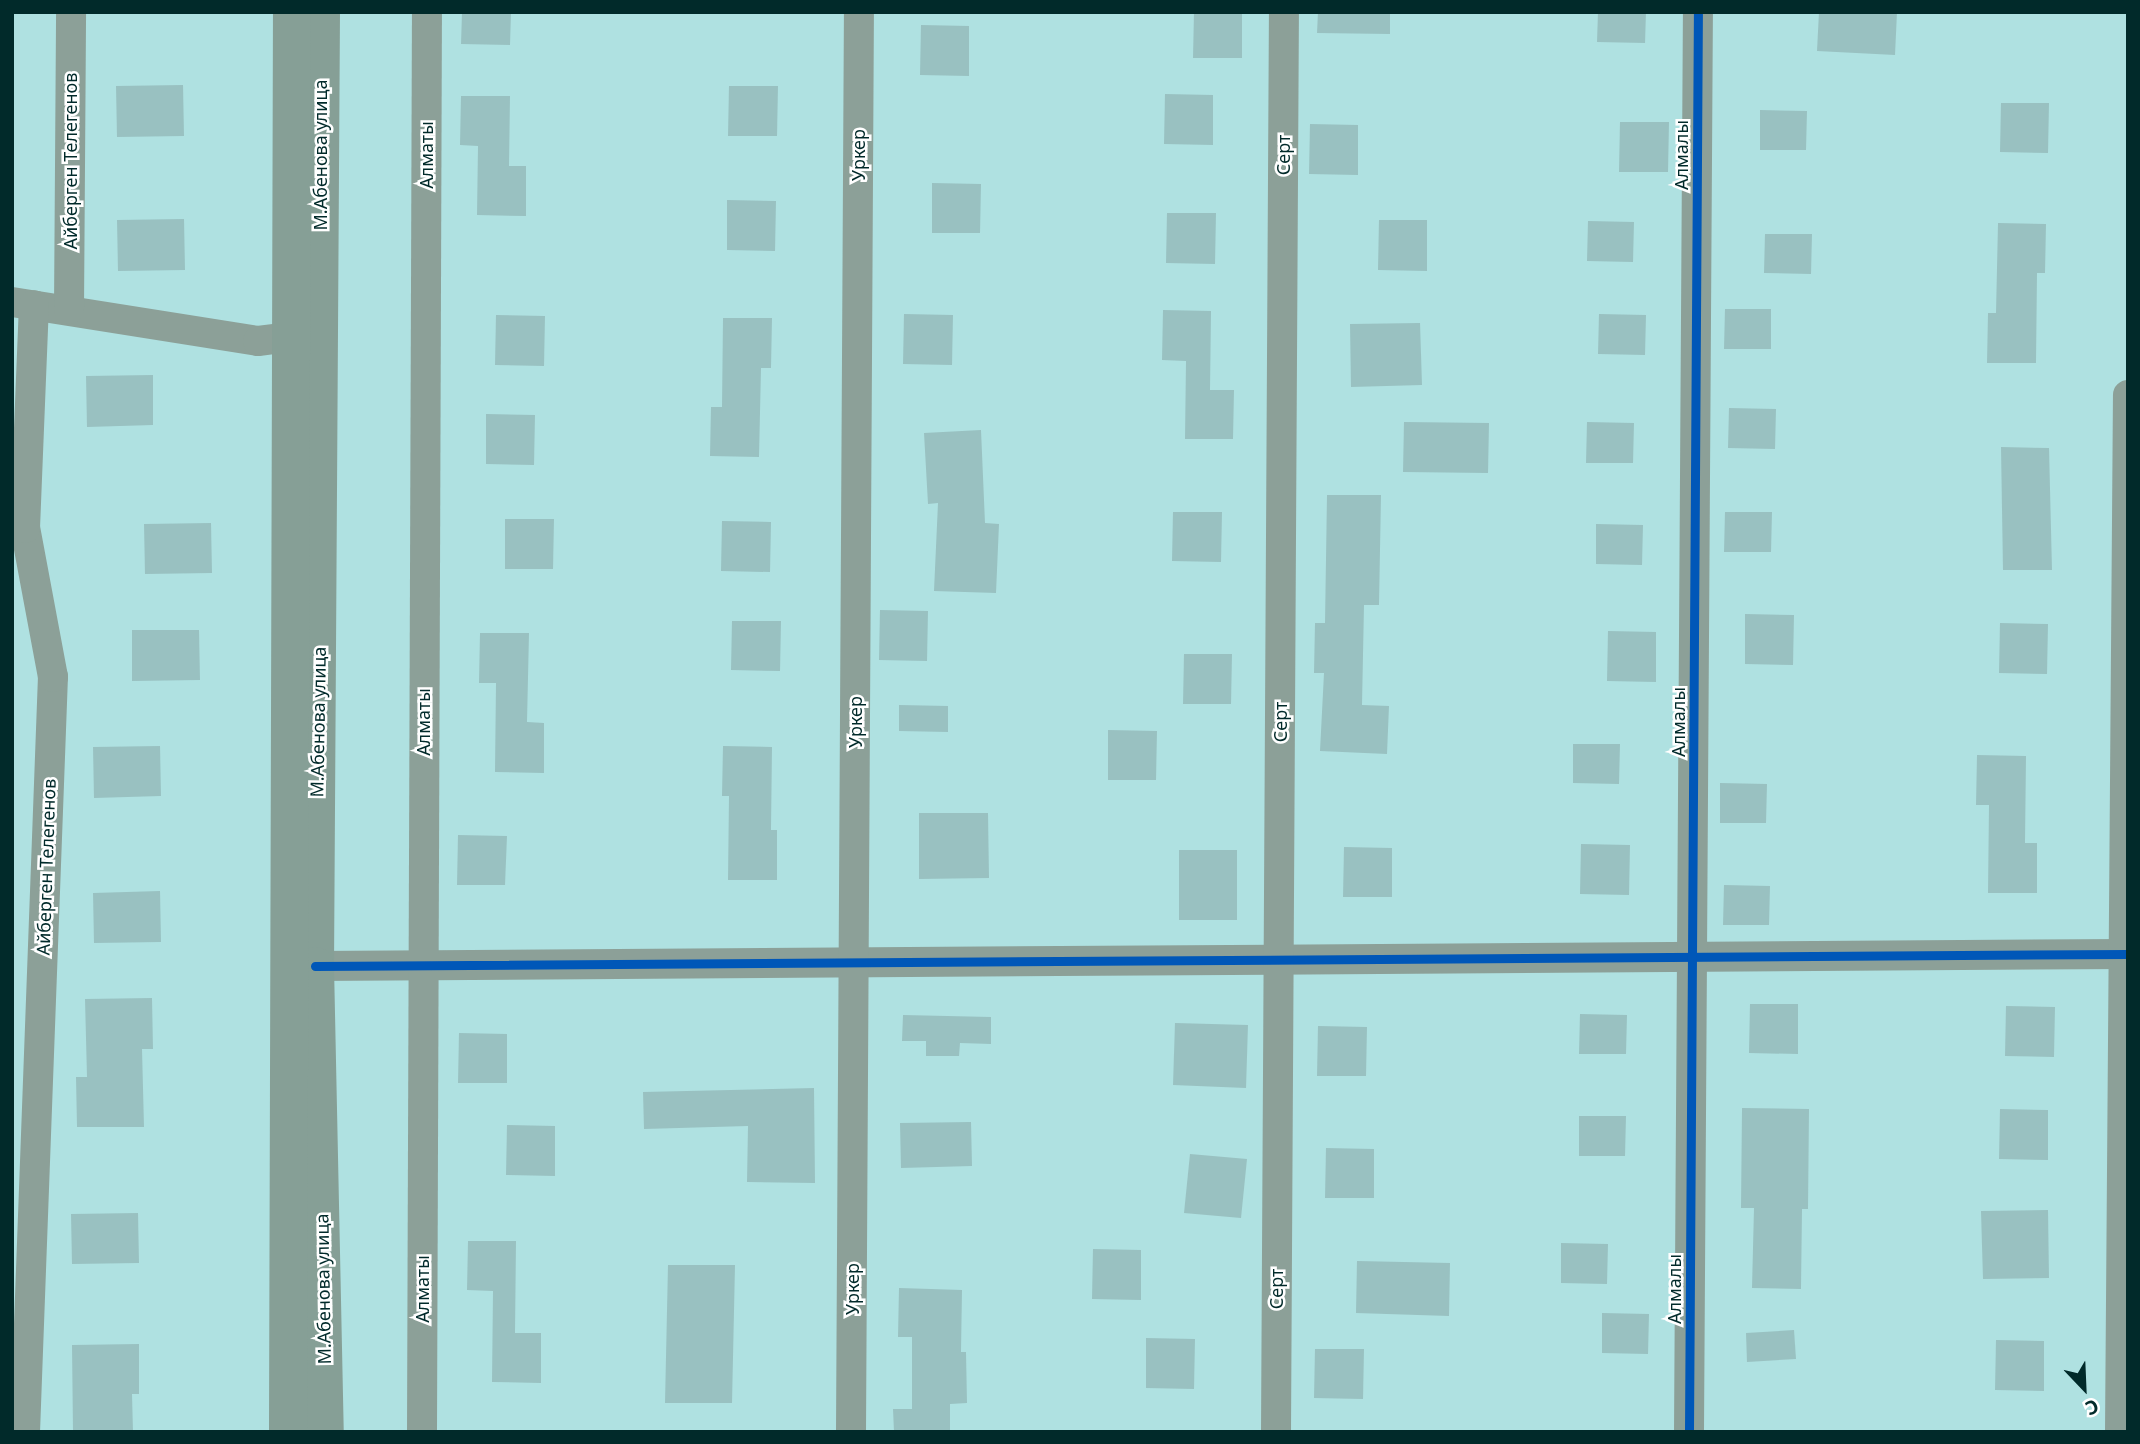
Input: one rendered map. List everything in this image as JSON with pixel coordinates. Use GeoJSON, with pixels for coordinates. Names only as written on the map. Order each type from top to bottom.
{"type":"FeatureCollection","features":[{"type":"Feature","properties":{"kind":"main road","name":"М.Абенова улица"},"geometry":{"type":"LineString","coordinates":[[288,1432],[292,12]]}},
{"type":"Feature","properties":{"kind":"main road","name":"М.Абенова улица"},"geometry":{"type":"LineString","coordinates":[[321,12],[315,966],[324,1432]]}},
{"type":"Feature","properties":{"kind":"street","name":"Айберген Телегенов"},"geometry":{"type":"LineString","coordinates":[[69,309],[71,12]]}},
{"type":"Feature","properties":{"kind":"street","name":"Алматы"},"geometry":{"type":"LineString","coordinates":[[422,1432],[427,12]]}},
{"type":"Feature","properties":{"kind":"street","name":"Уркер"},"geometry":{"type":"LineString","coordinates":[[851,1432],[859,12]]}},
{"type":"Feature","properties":{"kind":"street","name":"Серт"},"geometry":{"type":"LineString","coordinates":[[1276,1432],[1284,12]]}},
{"type":"Feature","properties":{"kind":"street","name":"Алмалы"},"geometry":{"type":"LineString","coordinates":[[1689,1432],[1698,12]]}},
{"type":"Feature","properties":{"kind":"street","name":"Айберген Телегенов"},"geometry":{"type":"LineString","coordinates":[[23,303],[25,528],[53,677],[25,1432]]}},
{"type":"Feature","properties":{"kind":"street"},"geometry":{"type":"LineString","coordinates":[[23,303],[258,341],[293,337]]}},
{"type":"Feature","properties":{"kind":"street"},"geometry":{"type":"LineString","coordinates":[[2120,1432],[2128,395]]}},
{"type":"Feature","properties":{"kind":"street"},"geometry":{"type":"LineString","coordinates":[[315,966],[422,962],[2125,954]]}},
{"type":"Feature","properties":{"kind":"building"},"geometry":{"type":"Polygon","coordinates":[[[462,12],[511,12],[510,45],[461,44],[462,12]]]}},
{"type":"Feature","properties":{"kind":"building"},"geometry":{"type":"Polygon","coordinates":[[[1194,12],[1242,12],[1242,58],[1193,58],[1194,12]]]}},
{"type":"Feature","properties":{"kind":"building"},"geometry":{"type":"Polygon","coordinates":[[[1318,12],[1390,12],[1390,34],[1317,33],[1318,12]]]}},
{"type":"Feature","properties":{"kind":"building"},"geometry":{"type":"Polygon","coordinates":[[[1598,12],[1646,12],[1645,43],[1597,42],[1598,12]]]}},
{"type":"Feature","properties":{"kind":"building"},"geometry":{"type":"Polygon","coordinates":[[[1819,12],[1897,12],[1895,55],[1817,51],[1819,12]]]}},
{"type":"Feature","properties":{"kind":"building"},"geometry":{"type":"Polygon","coordinates":[[[921,25],[969,26],[969,76],[920,75],[921,25]]]}},
{"type":"Feature","properties":{"kind":"building"},"geometry":{"type":"Polygon","coordinates":[[[183,85],[184,136],[117,137],[116,86],[183,85]]]}},
{"type":"Feature","properties":{"kind":"building"},"geometry":{"type":"Polygon","coordinates":[[[729,86],[778,86],[777,136],[728,136],[729,86]]]}},
{"type":"Feature","properties":{"kind":"building"},"geometry":{"type":"Polygon","coordinates":[[[1165,94],[1213,95],[1213,145],[1164,144],[1165,94]]]}},
{"type":"Feature","properties":{"kind":"building"},"geometry":{"type":"Polygon","coordinates":[[[461,96],[510,96],[509,166],[526,166],[526,216],[477,215],[478,146],[460,145],[461,96]]]}},
{"type":"Feature","properties":{"kind":"building"},"geometry":{"type":"Polygon","coordinates":[[[2001,103],[2049,103],[2048,153],[2000,152],[2001,103]]]}},
{"type":"Feature","properties":{"kind":"building"},"geometry":{"type":"Polygon","coordinates":[[[1760,110],[1807,111],[1806,150],[1760,150],[1760,110]]]}},
{"type":"Feature","properties":{"kind":"building"},"geometry":{"type":"Polygon","coordinates":[[[1620,122],[1669,122],[1668,172],[1619,172],[1620,122]]]}},
{"type":"Feature","properties":{"kind":"building"},"geometry":{"type":"Polygon","coordinates":[[[1310,124],[1358,125],[1358,175],[1309,174],[1310,124]]]}},
{"type":"Feature","properties":{"kind":"building"},"geometry":{"type":"Polygon","coordinates":[[[932,183],[981,184],[980,233],[932,233],[932,183]]]}},
{"type":"Feature","properties":{"kind":"building"},"geometry":{"type":"Polygon","coordinates":[[[727,200],[776,201],[775,251],[727,250],[727,200]]]}},
{"type":"Feature","properties":{"kind":"building"},"geometry":{"type":"Polygon","coordinates":[[[1167,213],[1216,213],[1215,264],[1166,263],[1167,213]]]}},
{"type":"Feature","properties":{"kind":"building"},"geometry":{"type":"Polygon","coordinates":[[[184,219],[185,270],[118,271],[117,220],[184,219]]]}},
{"type":"Feature","properties":{"kind":"building"},"geometry":{"type":"Polygon","coordinates":[[[1379,220],[1427,220],[1427,271],[1378,270],[1379,220]]]}},
{"type":"Feature","properties":{"kind":"building"},"geometry":{"type":"Polygon","coordinates":[[[1588,221],[1634,222],[1633,262],[1587,261],[1588,221]]]}},
{"type":"Feature","properties":{"kind":"building"},"geometry":{"type":"Polygon","coordinates":[[[1998,223],[2046,224],[2045,273],[2037,273],[2036,363],[1987,363],[1988,313],[1996,313],[1998,223]]]}},
{"type":"Feature","properties":{"kind":"building"},"geometry":{"type":"Polygon","coordinates":[[[1765,234],[1812,234],[1811,274],[1764,273],[1765,234]]]}},
{"type":"Feature","properties":{"kind":"building"},"geometry":{"type":"Polygon","coordinates":[[[1725,309],[1771,309],[1771,349],[1724,349],[1725,309]]]}},
{"type":"Feature","properties":{"kind":"building"},"geometry":{"type":"Polygon","coordinates":[[[1163,310],[1211,311],[1210,390],[1234,390],[1233,439],[1185,439],[1186,361],[1162,360],[1163,310]]]}},
{"type":"Feature","properties":{"kind":"building"},"geometry":{"type":"Polygon","coordinates":[[[904,314],[953,315],[952,365],[903,364],[904,314]]]}},
{"type":"Feature","properties":{"kind":"building"},"geometry":{"type":"Polygon","coordinates":[[[1599,314],[1646,315],[1645,355],[1598,354],[1599,314]]]}},
{"type":"Feature","properties":{"kind":"building"},"geometry":{"type":"Polygon","coordinates":[[[496,315],[545,316],[544,366],[495,365],[496,315]]]}},
{"type":"Feature","properties":{"kind":"building"},"geometry":{"type":"Polygon","coordinates":[[[723,318],[772,318],[771,368],[761,368],[759,457],[710,456],[711,407],[722,407],[723,318]]]}},
{"type":"Feature","properties":{"kind":"building"},"geometry":{"type":"Polygon","coordinates":[[[1420,323],[1422,385],[1351,387],[1350,324],[1420,323]]]}},
{"type":"Feature","properties":{"kind":"building"},"geometry":{"type":"Polygon","coordinates":[[[153,375],[153,425],[87,427],[86,376],[153,375]]]}},
{"type":"Feature","properties":{"kind":"building"},"geometry":{"type":"Polygon","coordinates":[[[1729,408],[1776,409],[1775,449],[1728,448],[1729,408]]]}},
{"type":"Feature","properties":{"kind":"building"},"geometry":{"type":"Polygon","coordinates":[[[486,414],[535,415],[534,465],[486,464],[486,414]]]}},
{"type":"Feature","properties":{"kind":"building"},"geometry":{"type":"Polygon","coordinates":[[[1404,422],[1489,423],[1488,473],[1403,472],[1404,422]]]}},
{"type":"Feature","properties":{"kind":"building"},"geometry":{"type":"Polygon","coordinates":[[[1587,422],[1634,423],[1633,463],[1586,463],[1587,422]]]}},
{"type":"Feature","properties":{"kind":"building"},"geometry":{"type":"Polygon","coordinates":[[[981,430],[985,523],[999,524],[996,593],[934,591],[938,503],[928,504],[924,433],[981,430]]]}},
{"type":"Feature","properties":{"kind":"building"},"geometry":{"type":"Polygon","coordinates":[[[2001,447],[2049,448],[2052,570],[2003,570],[2001,447]]]}},
{"type":"Feature","properties":{"kind":"building"},"geometry":{"type":"Polygon","coordinates":[[[1327,495],[1381,495],[1379,605],[1364,605],[1362,705],[1389,706],[1387,754],[1320,751],[1324,673],[1314,673],[1315,623],[1325,623],[1327,495]]]}},
{"type":"Feature","properties":{"kind":"building"},"geometry":{"type":"Polygon","coordinates":[[[1173,512],[1222,512],[1221,562],[1172,561],[1173,512]]]}},
{"type":"Feature","properties":{"kind":"building"},"geometry":{"type":"Polygon","coordinates":[[[1725,512],[1772,512],[1771,552],[1724,552],[1725,512]]]}},
{"type":"Feature","properties":{"kind":"building"},"geometry":{"type":"Polygon","coordinates":[[[505,519],[554,519],[553,569],[505,569],[505,519]]]}},
{"type":"Feature","properties":{"kind":"building"},"geometry":{"type":"Polygon","coordinates":[[[722,521],[771,522],[770,572],[721,571],[722,521]]]}},
{"type":"Feature","properties":{"kind":"building"},"geometry":{"type":"Polygon","coordinates":[[[211,523],[212,573],[145,574],[144,524],[211,523]]]}},
{"type":"Feature","properties":{"kind":"building"},"geometry":{"type":"Polygon","coordinates":[[[1596,524],[1643,525],[1642,565],[1596,564],[1596,524]]]}},
{"type":"Feature","properties":{"kind":"building"},"geometry":{"type":"Polygon","coordinates":[[[880,610],[928,611],[927,661],[879,660],[880,610]]]}},
{"type":"Feature","properties":{"kind":"building"},"geometry":{"type":"Polygon","coordinates":[[[1745,614],[1794,615],[1793,665],[1745,664],[1745,614]]]}},
{"type":"Feature","properties":{"kind":"building"},"geometry":{"type":"Polygon","coordinates":[[[732,621],[781,621],[780,671],[731,670],[732,621]]]}},
{"type":"Feature","properties":{"kind":"building"},"geometry":{"type":"Polygon","coordinates":[[[2000,623],[2048,624],[2047,674],[1999,673],[2000,623]]]}},
{"type":"Feature","properties":{"kind":"building"},"geometry":{"type":"Polygon","coordinates":[[[132,630],[199,630],[200,680],[132,681],[132,630]]]}},
{"type":"Feature","properties":{"kind":"building"},"geometry":{"type":"Polygon","coordinates":[[[1608,631],[1656,632],[1656,682],[1607,681],[1608,631]]]}},
{"type":"Feature","properties":{"kind":"building"},"geometry":{"type":"Polygon","coordinates":[[[480,633],[529,633],[527,722],[544,723],[544,773],[495,772],[496,683],[479,683],[480,633]]]}},
{"type":"Feature","properties":{"kind":"building"},"geometry":{"type":"Polygon","coordinates":[[[1184,654],[1232,654],[1231,704],[1183,704],[1184,654]]]}},
{"type":"Feature","properties":{"kind":"building"},"geometry":{"type":"Polygon","coordinates":[[[899,705],[948,706],[948,732],[899,731],[899,705]]]}},
{"type":"Feature","properties":{"kind":"building"},"geometry":{"type":"Polygon","coordinates":[[[1108,730],[1157,731],[1156,780],[1108,780],[1108,730]]]}},
{"type":"Feature","properties":{"kind":"building"},"geometry":{"type":"Polygon","coordinates":[[[1573,744],[1620,744],[1619,784],[1573,783],[1573,744]]]}},
{"type":"Feature","properties":{"kind":"building"},"geometry":{"type":"Polygon","coordinates":[[[160,746],[161,796],[94,798],[93,747],[160,746]]]}},
{"type":"Feature","properties":{"kind":"building"},"geometry":{"type":"Polygon","coordinates":[[[723,746],[772,747],[771,830],[777,830],[777,880],[728,880],[729,796],[722,796],[723,746]]]}},
{"type":"Feature","properties":{"kind":"building"},"geometry":{"type":"Polygon","coordinates":[[[1977,755],[2026,756],[2025,843],[2037,843],[2037,893],[1988,893],[1989,805],[1976,805],[1977,755]]]}},
{"type":"Feature","properties":{"kind":"building"},"geometry":{"type":"Polygon","coordinates":[[[1720,783],[1767,784],[1766,823],[1720,823],[1720,783]]]}},
{"type":"Feature","properties":{"kind":"building"},"geometry":{"type":"Polygon","coordinates":[[[919,813],[988,813],[989,878],[919,879],[919,813]]]}},
{"type":"Feature","properties":{"kind":"building"},"geometry":{"type":"Polygon","coordinates":[[[458,835],[507,836],[505,885],[457,885],[458,835]]]}},
{"type":"Feature","properties":{"kind":"building"},"geometry":{"type":"Polygon","coordinates":[[[1581,844],[1630,845],[1629,895],[1580,894],[1581,844]]]}},
{"type":"Feature","properties":{"kind":"building"},"geometry":{"type":"Polygon","coordinates":[[[1344,847],[1392,848],[1392,897],[1343,897],[1344,847]]]}},
{"type":"Feature","properties":{"kind":"building"},"geometry":{"type":"Polygon","coordinates":[[[1179,850],[1237,850],[1237,920],[1179,920],[1179,850]]]}},
{"type":"Feature","properties":{"kind":"building"},"geometry":{"type":"Polygon","coordinates":[[[1724,885],[1770,886],[1769,925],[1723,925],[1724,885]]]}},
{"type":"Feature","properties":{"kind":"building"},"geometry":{"type":"Polygon","coordinates":[[[160,891],[161,942],[94,943],[93,893],[160,891]]]}},
{"type":"Feature","properties":{"kind":"building"},"geometry":{"type":"Polygon","coordinates":[[[152,998],[153,1049],[142,1049],[144,1127],[77,1127],[76,1077],[87,1077],[85,999],[152,998]]]}},
{"type":"Feature","properties":{"kind":"building"},"geometry":{"type":"Polygon","coordinates":[[[1750,1004],[1798,1004],[1798,1054],[1749,1053],[1750,1004]]]}},
{"type":"Feature","properties":{"kind":"building"},"geometry":{"type":"Polygon","coordinates":[[[2006,1006],[2055,1007],[2054,1057],[2005,1056],[2006,1006]]]}},
{"type":"Feature","properties":{"kind":"building"},"geometry":{"type":"Polygon","coordinates":[[[1580,1014],[1627,1015],[1626,1054],[1579,1054],[1580,1014]]]}},
{"type":"Feature","properties":{"kind":"building"},"geometry":{"type":"Polygon","coordinates":[[[903,1015],[991,1017],[991,1044],[960,1043],[959,1056],[926,1056],[926,1041],[902,1041],[903,1015]]]}},
{"type":"Feature","properties":{"kind":"building"},"geometry":{"type":"Polygon","coordinates":[[[1175,1023],[1248,1025],[1246,1088],[1173,1085],[1175,1023]]]}},
{"type":"Feature","properties":{"kind":"building"},"geometry":{"type":"Polygon","coordinates":[[[1318,1026],[1367,1027],[1366,1076],[1317,1076],[1318,1026]]]}},
{"type":"Feature","properties":{"kind":"building"},"geometry":{"type":"Polygon","coordinates":[[[459,1033],[507,1034],[507,1083],[458,1083],[459,1033]]]}},
{"type":"Feature","properties":{"kind":"building"},"geometry":{"type":"Polygon","coordinates":[[[814,1088],[815,1183],[747,1182],[748,1126],[644,1129],[643,1092],[814,1088]]]}},
{"type":"Feature","properties":{"kind":"building"},"geometry":{"type":"Polygon","coordinates":[[[1742,1108],[1809,1109],[1808,1209],[1802,1209],[1801,1289],[1752,1288],[1754,1208],[1741,1208],[1742,1108]]]}},
{"type":"Feature","properties":{"kind":"building"},"geometry":{"type":"Polygon","coordinates":[[[2000,1109],[2048,1110],[2048,1160],[1999,1159],[2000,1109]]]}},
{"type":"Feature","properties":{"kind":"building"},"geometry":{"type":"Polygon","coordinates":[[[1579,1116],[1626,1116],[1625,1156],[1579,1156],[1579,1116]]]}},
{"type":"Feature","properties":{"kind":"building"},"geometry":{"type":"Polygon","coordinates":[[[971,1122],[972,1166],[901,1168],[900,1123],[971,1122]]]}},
{"type":"Feature","properties":{"kind":"building"},"geometry":{"type":"Polygon","coordinates":[[[507,1125],[555,1126],[555,1176],[506,1175],[507,1125]]]}},
{"type":"Feature","properties":{"kind":"building"},"geometry":{"type":"Polygon","coordinates":[[[1326,1148],[1374,1149],[1374,1198],[1325,1198],[1326,1148]]]}},
{"type":"Feature","properties":{"kind":"building"},"geometry":{"type":"Polygon","coordinates":[[[1190,1154],[1247,1159],[1241,1218],[1184,1213],[1190,1154]]]}},
{"type":"Feature","properties":{"kind":"building"},"geometry":{"type":"Polygon","coordinates":[[[2048,1210],[2049,1278],[1983,1279],[1981,1211],[2048,1210]]]}},
{"type":"Feature","properties":{"kind":"building"},"geometry":{"type":"Polygon","coordinates":[[[138,1213],[139,1263],[72,1264],[71,1214],[138,1213]]]}},
{"type":"Feature","properties":{"kind":"building"},"geometry":{"type":"Polygon","coordinates":[[[468,1241],[516,1241],[515,1333],[541,1333],[541,1383],[492,1382],[493,1291],[467,1290],[468,1241]]]}},
{"type":"Feature","properties":{"kind":"building"},"geometry":{"type":"Polygon","coordinates":[[[1561,1243],[1608,1244],[1607,1284],[1561,1283],[1561,1243]]]}},
{"type":"Feature","properties":{"kind":"building"},"geometry":{"type":"Polygon","coordinates":[[[1093,1249],[1141,1250],[1141,1300],[1092,1299],[1093,1249]]]}},
{"type":"Feature","properties":{"kind":"building"},"geometry":{"type":"Polygon","coordinates":[[[1357,1261],[1450,1263],[1449,1316],[1356,1313],[1357,1261]]]}},
{"type":"Feature","properties":{"kind":"building"},"geometry":{"type":"Polygon","coordinates":[[[668,1265],[735,1265],[732,1403],[665,1403],[668,1265]]]}},
{"type":"Feature","properties":{"kind":"building"},"geometry":{"type":"Polygon","coordinates":[[[899,1288],[962,1290],[961,1352],[966,1352],[967,1403],[950,1404],[950,1432],[894,1432],[893,1409],[912,1409],[912,1337],[898,1337],[899,1288]]]}},
{"type":"Feature","properties":{"kind":"building"},"geometry":{"type":"Polygon","coordinates":[[[1602,1313],[1649,1314],[1648,1354],[1602,1353],[1602,1313]]]}},
{"type":"Feature","properties":{"kind":"building"},"geometry":{"type":"Polygon","coordinates":[[[1794,1330],[1796,1359],[1747,1362],[1746,1333],[1794,1330]]]}},
{"type":"Feature","properties":{"kind":"building"},"geometry":{"type":"Polygon","coordinates":[[[1146,1338],[1195,1339],[1194,1389],[1146,1388],[1146,1338]]]}},
{"type":"Feature","properties":{"kind":"building"},"geometry":{"type":"Polygon","coordinates":[[[1996,1340],[2044,1341],[2044,1391],[1995,1390],[1996,1340]]]}},
{"type":"Feature","properties":{"kind":"building"},"geometry":{"type":"Polygon","coordinates":[[[139,1344],[139,1394],[132,1394],[133,1432],[73,1432],[72,1345],[139,1344]]]}},
{"type":"Feature","properties":{"kind":"building"},"geometry":{"type":"Polygon","coordinates":[[[1315,1349],[1364,1349],[1363,1399],[1314,1398],[1315,1349]]]}},
{"type":"Feature","properties":{"kind":"cycle path"},"geometry":{"type":"LineString","coordinates":[[1689,1432],[1698,12]]}},
{"type":"Feature","properties":{"kind":"cycle path"},"geometry":{"type":"LineString","coordinates":[[315,966],[2128,954]]}}]}
